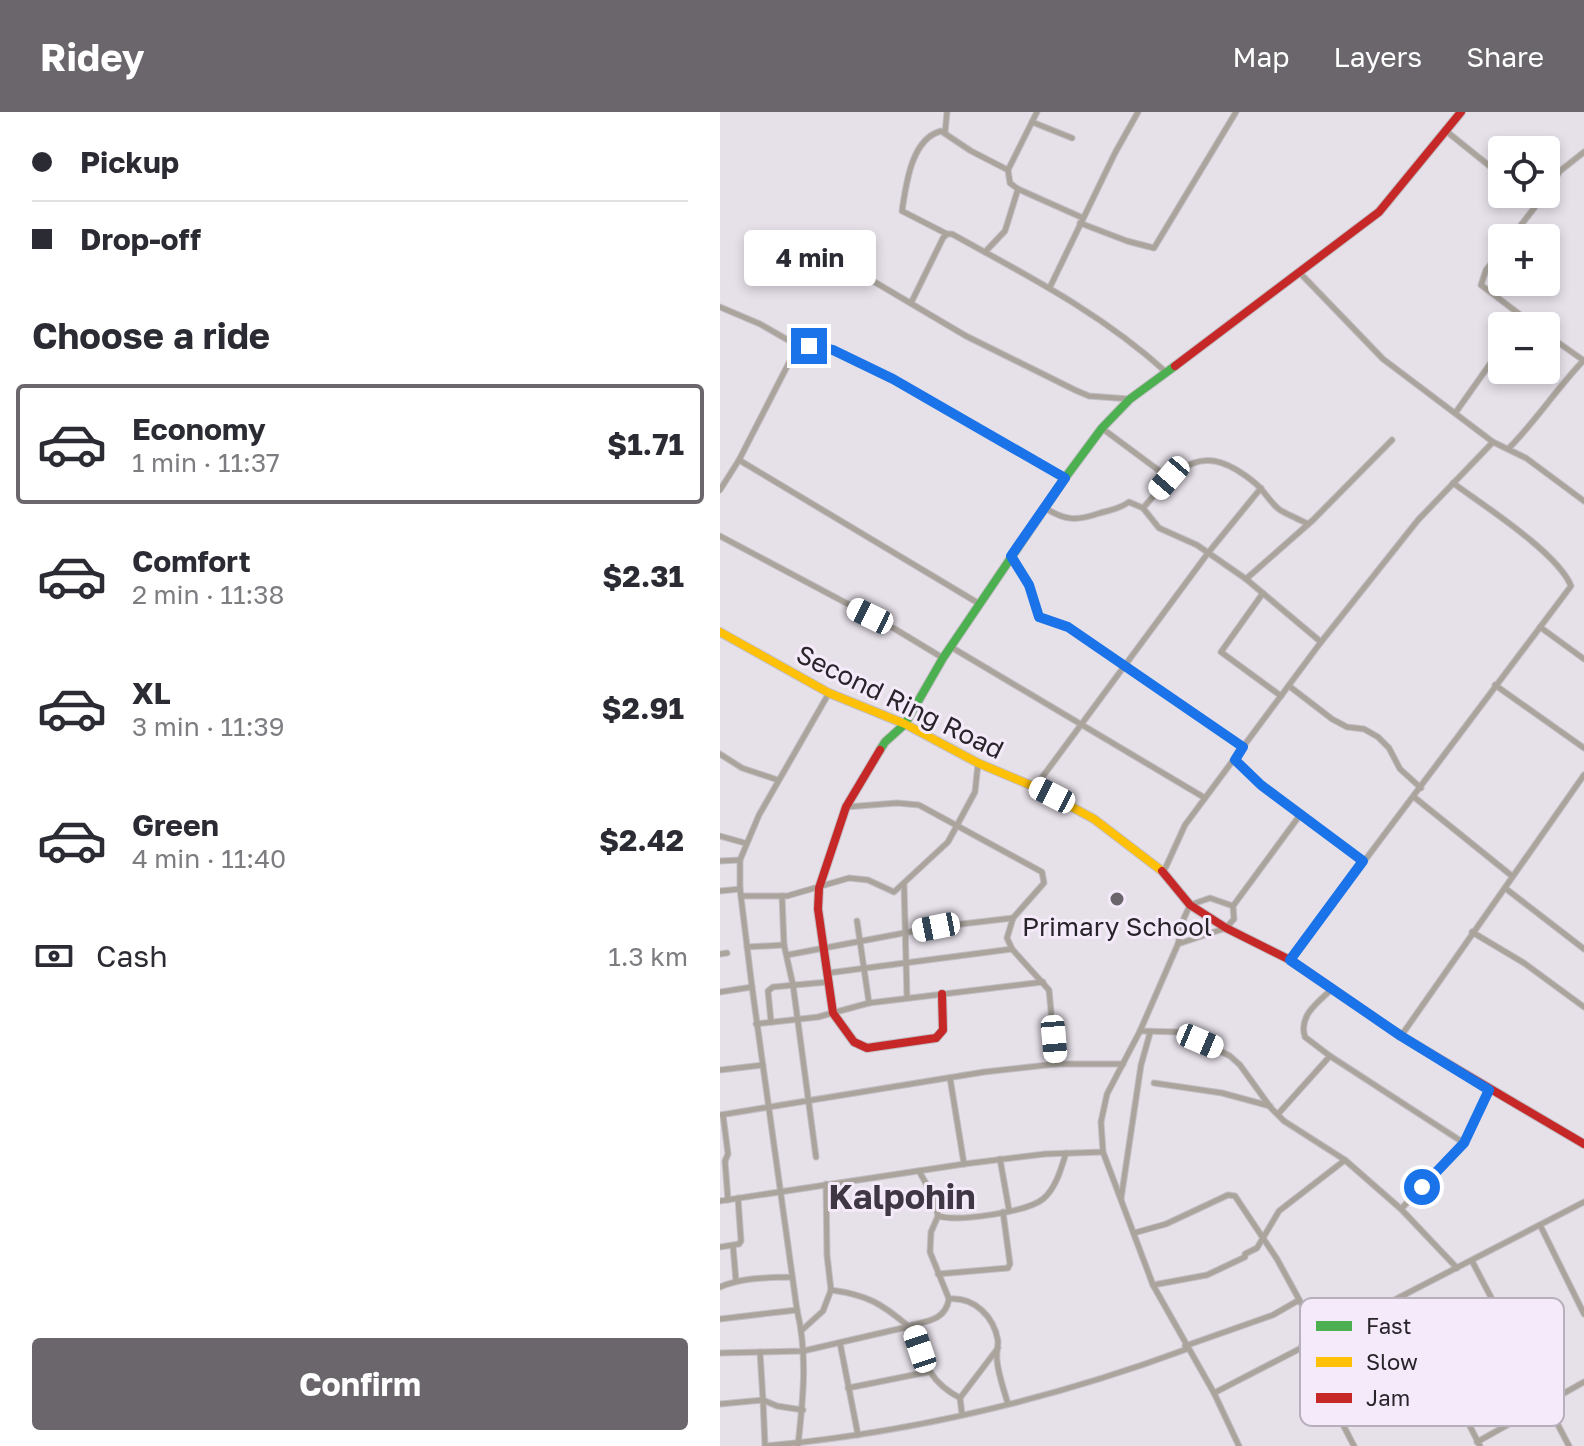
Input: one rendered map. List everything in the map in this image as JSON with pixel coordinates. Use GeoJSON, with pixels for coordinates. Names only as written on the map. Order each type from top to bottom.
{"type":"FeatureCollection","features":[{"type":"Feature","properties":{"kind":"street"},"geometry":{"type":"LineString","coordinates":[[945,133],[947,112]]}},
{"type":"Feature","properties":{"kind":"street"},"geometry":{"type":"LineString","coordinates":[[1037,112],[1008,170],[1010,183],[1082,221],[1127,241],[1154,248],[1236,112]]}},
{"type":"Feature","properties":{"kind":"street"},"geometry":{"type":"LineString","coordinates":[[1050,287],[1138,112]]}},
{"type":"Feature","properties":{"kind":"street"},"geometry":{"type":"LineString","coordinates":[[942,994],[943,1030],[936,1038],[867,1048],[854,1042],[833,1013],[818,909],[819,888],[846,807],[885,742],[905,724],[978,603],[1102,428],[1130,399],[1379,212],[1446,131],[1456,113]]}},
{"type":"Feature","properties":{"kind":"street"},"geometry":{"type":"LineString","coordinates":[[1032,122],[1072,138]]}},
{"type":"Feature","properties":{"kind":"street"},"geometry":{"type":"LineString","coordinates":[[1446,131],[1488,165]]}},
{"type":"Feature","properties":{"kind":"street"},"geometry":{"type":"LineString","coordinates":[[1008,170],[945,133],[936,132],[922,145],[909,175],[902,211],[1050,287],[1131,340],[1167,372]]}},
{"type":"Feature","properties":{"kind":"street"},"geometry":{"type":"LineString","coordinates":[[1560,171],[1584,152]]}},
{"type":"Feature","properties":{"kind":"street"},"geometry":{"type":"LineString","coordinates":[[985,252],[1005,231],[1018,189]]}},
{"type":"Feature","properties":{"kind":"street"},"geometry":{"type":"LineString","coordinates":[[1522,224],[1535,208]]}},
{"type":"Feature","properties":{"kind":"street"},"geometry":{"type":"LineString","coordinates":[[911,303],[947,234]]}},
{"type":"Feature","properties":{"kind":"street"},"geometry":{"type":"LineString","coordinates":[[851,268],[1001,355],[1075,390],[1089,396],[1130,399]]}},
{"type":"Feature","properties":{"kind":"street"},"geometry":{"type":"LineString","coordinates":[[1488,268],[1480,280],[1488,290]]}},
{"type":"Feature","properties":{"kind":"street"},"geometry":{"type":"LineString","coordinates":[[1300,273],[1383,359],[1493,442],[1509,448],[1584,501]]}},
{"type":"Feature","properties":{"kind":"street"},"geometry":{"type":"LineString","coordinates":[[1495,296],[1515,312]]}},
{"type":"Feature","properties":{"kind":"street"},"geometry":{"type":"LineString","coordinates":[[720,307],[760,324],[800,347],[833,350],[893,379],[1065,478]]}},
{"type":"Feature","properties":{"kind":"street"},"geometry":{"type":"LineString","coordinates":[[1509,448],[1584,360],[1560,344]]}},
{"type":"Feature","properties":{"kind":"street"},"geometry":{"type":"LineString","coordinates":[[720,490],[739,460],[795,351],[800,347]]}},
{"type":"Feature","properties":{"kind":"street"},"geometry":{"type":"LineString","coordinates":[[1456,412],[1488,367]]}},
{"type":"Feature","properties":{"kind":"street"},"geometry":{"type":"LineString","coordinates":[[1102,428],[1169,478]]}},
{"type":"Feature","properties":{"kind":"street"},"geometry":{"type":"LineString","coordinates":[[1246,579],[1308,524],[1392,440]]}},
{"type":"Feature","properties":{"kind":"street"},"geometry":{"type":"LineString","coordinates":[[1164,872],[1185,825],[1321,642],[1409,530],[1493,442]]}},
{"type":"Feature","properties":{"kind":"street"},"geometry":{"type":"LineString","coordinates":[[739,460],[978,603]]}},
{"type":"Feature","properties":{"kind":"street"},"geometry":{"type":"LineString","coordinates":[[1143,508],[1169,478],[1193,462],[1217,461],[1229,464],[1261,488],[1279,509],[1308,524]]}},
{"type":"Feature","properties":{"kind":"street"},"geometry":{"type":"LineString","coordinates":[[1290,960],[1495,685],[1570,591],[1570,582],[1557,565],[1453,483]]}},
{"type":"Feature","properties":{"kind":"street"},"geometry":{"type":"LineString","coordinates":[[1035,787],[1124,664],[1261,488]]}},
{"type":"Feature","properties":{"kind":"street"},"geometry":{"type":"LineString","coordinates":[[1045,508],[1060,518],[1072,520],[1115,511],[1129,502],[1143,508],[1159,528],[1208,553],[1246,579],[1321,642]]}},
{"type":"Feature","properties":{"kind":"street"},"geometry":{"type":"LineString","coordinates":[[720,536],[916,640],[943,658]]}},
{"type":"Feature","properties":{"kind":"street"},"geometry":{"type":"LineString","coordinates":[[1011,556],[1029,585],[1039,617],[1068,627],[1243,747]]}},
{"type":"Feature","properties":{"kind":"street"},"geometry":{"type":"LineString","coordinates":[[1263,593],[1221,652],[1281,696]]}},
{"type":"Feature","properties":{"kind":"street"},"geometry":{"type":"LineString","coordinates":[[1540,627],[1584,659]]}},
{"type":"Feature","properties":{"kind":"street","name":"Second Ring Road"},"geometry":{"type":"LineString","coordinates":[[720,632],[829,693],[905,724],[1094,819],[1164,872],[1190,905],[1226,928],[1290,960],[1401,1036],[1584,1144]]}},
{"type":"Feature","properties":{"kind":"street"},"geometry":{"type":"LineString","coordinates":[[950,647],[1205,798]]}},
{"type":"Feature","properties":{"kind":"street"},"geometry":{"type":"LineString","coordinates":[[1495,685],[1584,748]]}},
{"type":"Feature","properties":{"kind":"street"},"geometry":{"type":"LineString","coordinates":[[1289,686],[1332,719],[1378,737],[1389,748],[1400,769],[1421,788]]}},
{"type":"Feature","properties":{"kind":"street"},"geometry":{"type":"LineString","coordinates":[[798,1444],[803,1410],[802,1330],[756,1024],[740,860],[745,843],[778,780],[829,693]]}},
{"type":"Feature","properties":{"kind":"street"},"geometry":{"type":"LineString","coordinates":[[720,754],[742,768],[778,780]]}},
{"type":"Feature","properties":{"kind":"street"},"geometry":{"type":"LineString","coordinates":[[1235,760],[1261,785],[1363,861]]}},
{"type":"Feature","properties":{"kind":"street"},"geometry":{"type":"LineString","coordinates":[[720,891],[782,896],[849,878],[868,880],[894,892],[935,852],[943,849],[975,792],[978,763]]}},
{"type":"Feature","properties":{"kind":"street"},"geometry":{"type":"LineString","coordinates":[[1401,1036],[1584,775]]}},
{"type":"Feature","properties":{"kind":"street"},"geometry":{"type":"LineString","coordinates":[[1414,797],[1512,876]]}},
{"type":"Feature","properties":{"kind":"street"},"geometry":{"type":"LineString","coordinates":[[846,807],[912,803],[1042,872],[1044,883],[1013,918],[1007,931],[1012,949],[1049,990],[1056,1064]]}},
{"type":"Feature","properties":{"kind":"street"},"geometry":{"type":"LineString","coordinates":[[1178,944],[1226,928],[1234,919],[1233,906],[1300,815]]}},
{"type":"Feature","properties":{"kind":"street"},"geometry":{"type":"LineString","coordinates":[[720,836],[745,843]]}},
{"type":"Feature","properties":{"kind":"street"},"geometry":{"type":"LineString","coordinates":[[720,861],[740,860]]}},
{"type":"Feature","properties":{"kind":"street"},"geometry":{"type":"LineString","coordinates":[[904,883],[907,998]]}},
{"type":"Feature","properties":{"kind":"street"},"geometry":{"type":"LineString","coordinates":[[1505,888],[1584,949]]}},
{"type":"Feature","properties":{"kind":"street"},"geometry":{"type":"LineString","coordinates":[[782,896],[784,945],[793,985],[816,1157]]}},
{"type":"Feature","properties":{"kind":"street"},"geometry":{"type":"LineString","coordinates":[[1233,906],[1210,898],[1190,905],[1178,944],[1140,1031],[1107,1094],[1101,1122],[1103,1152],[1153,1285],[1214,1393],[1239,1446]]}},
{"type":"Feature","properties":{"kind":"street"},"geometry":{"type":"LineString","coordinates":[[787,955],[1013,918]]}},
{"type":"Feature","properties":{"kind":"street"},"geometry":{"type":"LineString","coordinates":[[857,921],[869,1003]]}},
{"type":"Feature","properties":{"kind":"street"},"geometry":{"type":"LineString","coordinates":[[1472,932],[1524,963],[1584,1007]]}},
{"type":"Feature","properties":{"kind":"street"},"geometry":{"type":"LineString","coordinates":[[747,947],[784,945]]}},
{"type":"Feature","properties":{"kind":"street"},"geometry":{"type":"LineString","coordinates":[[771,1022],[768,991],[773,987],[828,978],[864,967],[1012,949]]}},
{"type":"Feature","properties":{"kind":"street"},"geometry":{"type":"LineString","coordinates":[[756,1024],[797,1020],[869,1003],[1044,982]]}},
{"type":"Feature","properties":{"kind":"street"},"geometry":{"type":"LineString","coordinates":[[720,992],[752,987]]}},
{"type":"Feature","properties":{"kind":"street"},"geometry":{"type":"LineString","coordinates":[[1332,989],[1312,1007],[1303,1024],[1305,1037],[1464,1143]]}},
{"type":"Feature","properties":{"kind":"street"},"geometry":{"type":"LineString","coordinates":[[1140,1031],[1180,1032],[1220,1050],[1240,1065],[1278,1114],[1345,1160],[1401,1209],[1457,1268]]}},
{"type":"Feature","properties":{"kind":"street"},"geometry":{"type":"LineString","coordinates":[[1121,1200],[1141,1065],[1150,1033]]}},
{"type":"Feature","properties":{"kind":"street"},"geometry":{"type":"LineString","coordinates":[[1278,1114],[1330,1056]]}},
{"type":"Feature","properties":{"kind":"street"},"geometry":{"type":"LineString","coordinates":[[728,1200],[725,1161],[728,1154],[721,1115],[877,1087],[1056,1064],[1123,1064]]}},
{"type":"Feature","properties":{"kind":"street"},"geometry":{"type":"LineString","coordinates":[[720,1070],[763,1065]]}},
{"type":"Feature","properties":{"kind":"street"},"geometry":{"type":"LineString","coordinates":[[950,1078],[964,1164]]}},
{"type":"Feature","properties":{"kind":"street"},"geometry":{"type":"LineString","coordinates":[[1154,1083],[1222,1093],[1270,1106]]}},
{"type":"Feature","properties":{"kind":"street"},"geometry":{"type":"LineString","coordinates":[[1401,1209],[1464,1143],[1489,1090]]}},
{"type":"Feature","properties":{"kind":"street"},"geometry":{"type":"LineString","coordinates":[[720,1201],[1000,1159],[1103,1152]]}},
{"type":"Feature","properties":{"kind":"street"},"geometry":{"type":"LineString","coordinates":[[938,1216],[962,1217],[1035,1205],[1047,1195],[1066,1153]]}},
{"type":"Feature","properties":{"kind":"street"},"geometry":{"type":"LineString","coordinates":[[938,1274],[1008,1268],[1000,1159]]}},
{"type":"Feature","properties":{"kind":"street"},"geometry":{"type":"LineString","coordinates":[[1153,1285],[1194,1278],[1219,1269],[1257,1248],[1279,1211],[1345,1160]]}},
{"type":"Feature","properties":{"kind":"street"},"geometry":{"type":"LineString","coordinates":[[720,1353],[803,1351],[941,1317],[948,1308],[949,1299],[929,1243],[938,1216],[934,1198],[919,1171]]}},
{"type":"Feature","properties":{"kind":"street"},"geometry":{"type":"LineString","coordinates":[[802,1330],[823,1311],[831,1290],[826,1184]]}},
{"type":"Feature","properties":{"kind":"street"},"geometry":{"type":"LineString","coordinates":[[760,1352],[765,1446],[798,1444],[962,1414],[1101,1379],[1273,1315],[1299,1300],[1263,1236],[1232,1195],[1166,1224],[1134,1233]]}},
{"type":"Feature","properties":{"kind":"street"},"geometry":{"type":"LineString","coordinates":[[720,1247],[733,1246],[741,1241],[738,1198]]}},
{"type":"Feature","properties":{"kind":"street"},"geometry":{"type":"LineString","coordinates":[[1400,1298],[1584,1202]]}},
{"type":"Feature","properties":{"kind":"street"},"geometry":{"type":"LineString","coordinates":[[1540,1225],[1584,1314]]}},
{"type":"Feature","properties":{"kind":"street"},"geometry":{"type":"LineString","coordinates":[[733,1246],[736,1281]]}},
{"type":"Feature","properties":{"kind":"street"},"geometry":{"type":"LineString","coordinates":[[1472,1261],[1491,1298]]}},
{"type":"Feature","properties":{"kind":"street"},"geometry":{"type":"LineString","coordinates":[[720,1287],[736,1281],[792,1277]]}},
{"type":"Feature","properties":{"kind":"street"},"geometry":{"type":"LineString","coordinates":[[831,1290],[877,1301],[910,1326],[928,1372],[939,1385],[960,1398]]}},
{"type":"Feature","properties":{"kind":"street"},"geometry":{"type":"LineString","coordinates":[[949,1299],[977,1306],[988,1316],[998,1340],[997,1362],[1008,1404]]}},
{"type":"Feature","properties":{"kind":"street"},"geometry":{"type":"LineString","coordinates":[[720,1319],[797,1310]]}},
{"type":"Feature","properties":{"kind":"street"},"geometry":{"type":"LineString","coordinates":[[840,1343],[858,1435]]}},
{"type":"Feature","properties":{"kind":"street"},"geometry":{"type":"LineString","coordinates":[[1214,1393],[1300,1346]]}},
{"type":"Feature","properties":{"kind":"street"},"geometry":{"type":"LineString","coordinates":[[962,1414],[960,1398],[998,1348]]}},
{"type":"Feature","properties":{"kind":"street"},"geometry":{"type":"LineString","coordinates":[[848,1388],[928,1372]]}},
{"type":"Feature","properties":{"kind":"street"},"geometry":{"type":"LineString","coordinates":[[1564,1393],[1584,1382]]}},
{"type":"Feature","properties":{"kind":"street"},"geometry":{"type":"LineString","coordinates":[[720,1404],[763,1400],[777,1406],[803,1410]]}},
{"type":"Feature","properties":{"kind":"street"},"geometry":{"type":"LineString","coordinates":[[1344,1426],[1354,1446]]}},
{"type":"Feature","properties":{"kind":"street"},"geometry":{"type":"LineString","coordinates":[[1470,1426],[1479,1444],[1508,1426]]}},
{"type":"Feature","properties":{"kind":"street"},"geometry":{"type":"LineString","coordinates":[[1558,1426],[1569,1446]]}},
{"type":"Feature","properties":{"kind":"traffic: fast"},"geometry":{"type":"LineString","coordinates":[[880,750],[905,724],[943,658],[1102,428],[1130,399],[1175,366]]}},
{"type":"Feature","properties":{"kind":"traffic: slow"},"geometry":{"type":"LineString","coordinates":[[720,632],[829,693],[905,724],[978,763],[1035,787],[1094,819],[1162,871]]}},
{"type":"Feature","properties":{"kind":"traffic: jam"},"geometry":{"type":"LineString","coordinates":[[1175,366],[1379,212],[1461,112]]}},
{"type":"Feature","properties":{"kind":"traffic: jam"},"geometry":{"type":"LineString","coordinates":[[880,750],[846,807],[819,888],[818,909],[833,1013],[854,1042],[867,1048],[936,1038],[943,1030],[942,994]]}},
{"type":"Feature","properties":{"kind":"traffic: jam"},"geometry":{"type":"LineString","coordinates":[[1162,871],[1190,905],[1226,928],[1290,960],[1401,1036],[1584,1144]]}},
{"type":"Feature","properties":{"kind":"place","name":"Primary School"},"geometry":{"type":"Point","coordinates":[1117,899]}},
{"type":"Feature","properties":{"kind":"district","name":"Kalpohin"},"geometry":{"type":"Point","coordinates":[902,1197]}},
{"type":"Feature","properties":{"kind":"route"},"geometry":{"type":"LineString","coordinates":[[809,346],[833,350],[893,379],[1065,478],[1011,556],[1029,585],[1039,617],[1068,627],[1243,747],[1235,760],[1261,785],[1363,861],[1290,960],[1401,1036],[1489,1090],[1464,1143],[1422,1187]]}}]}
